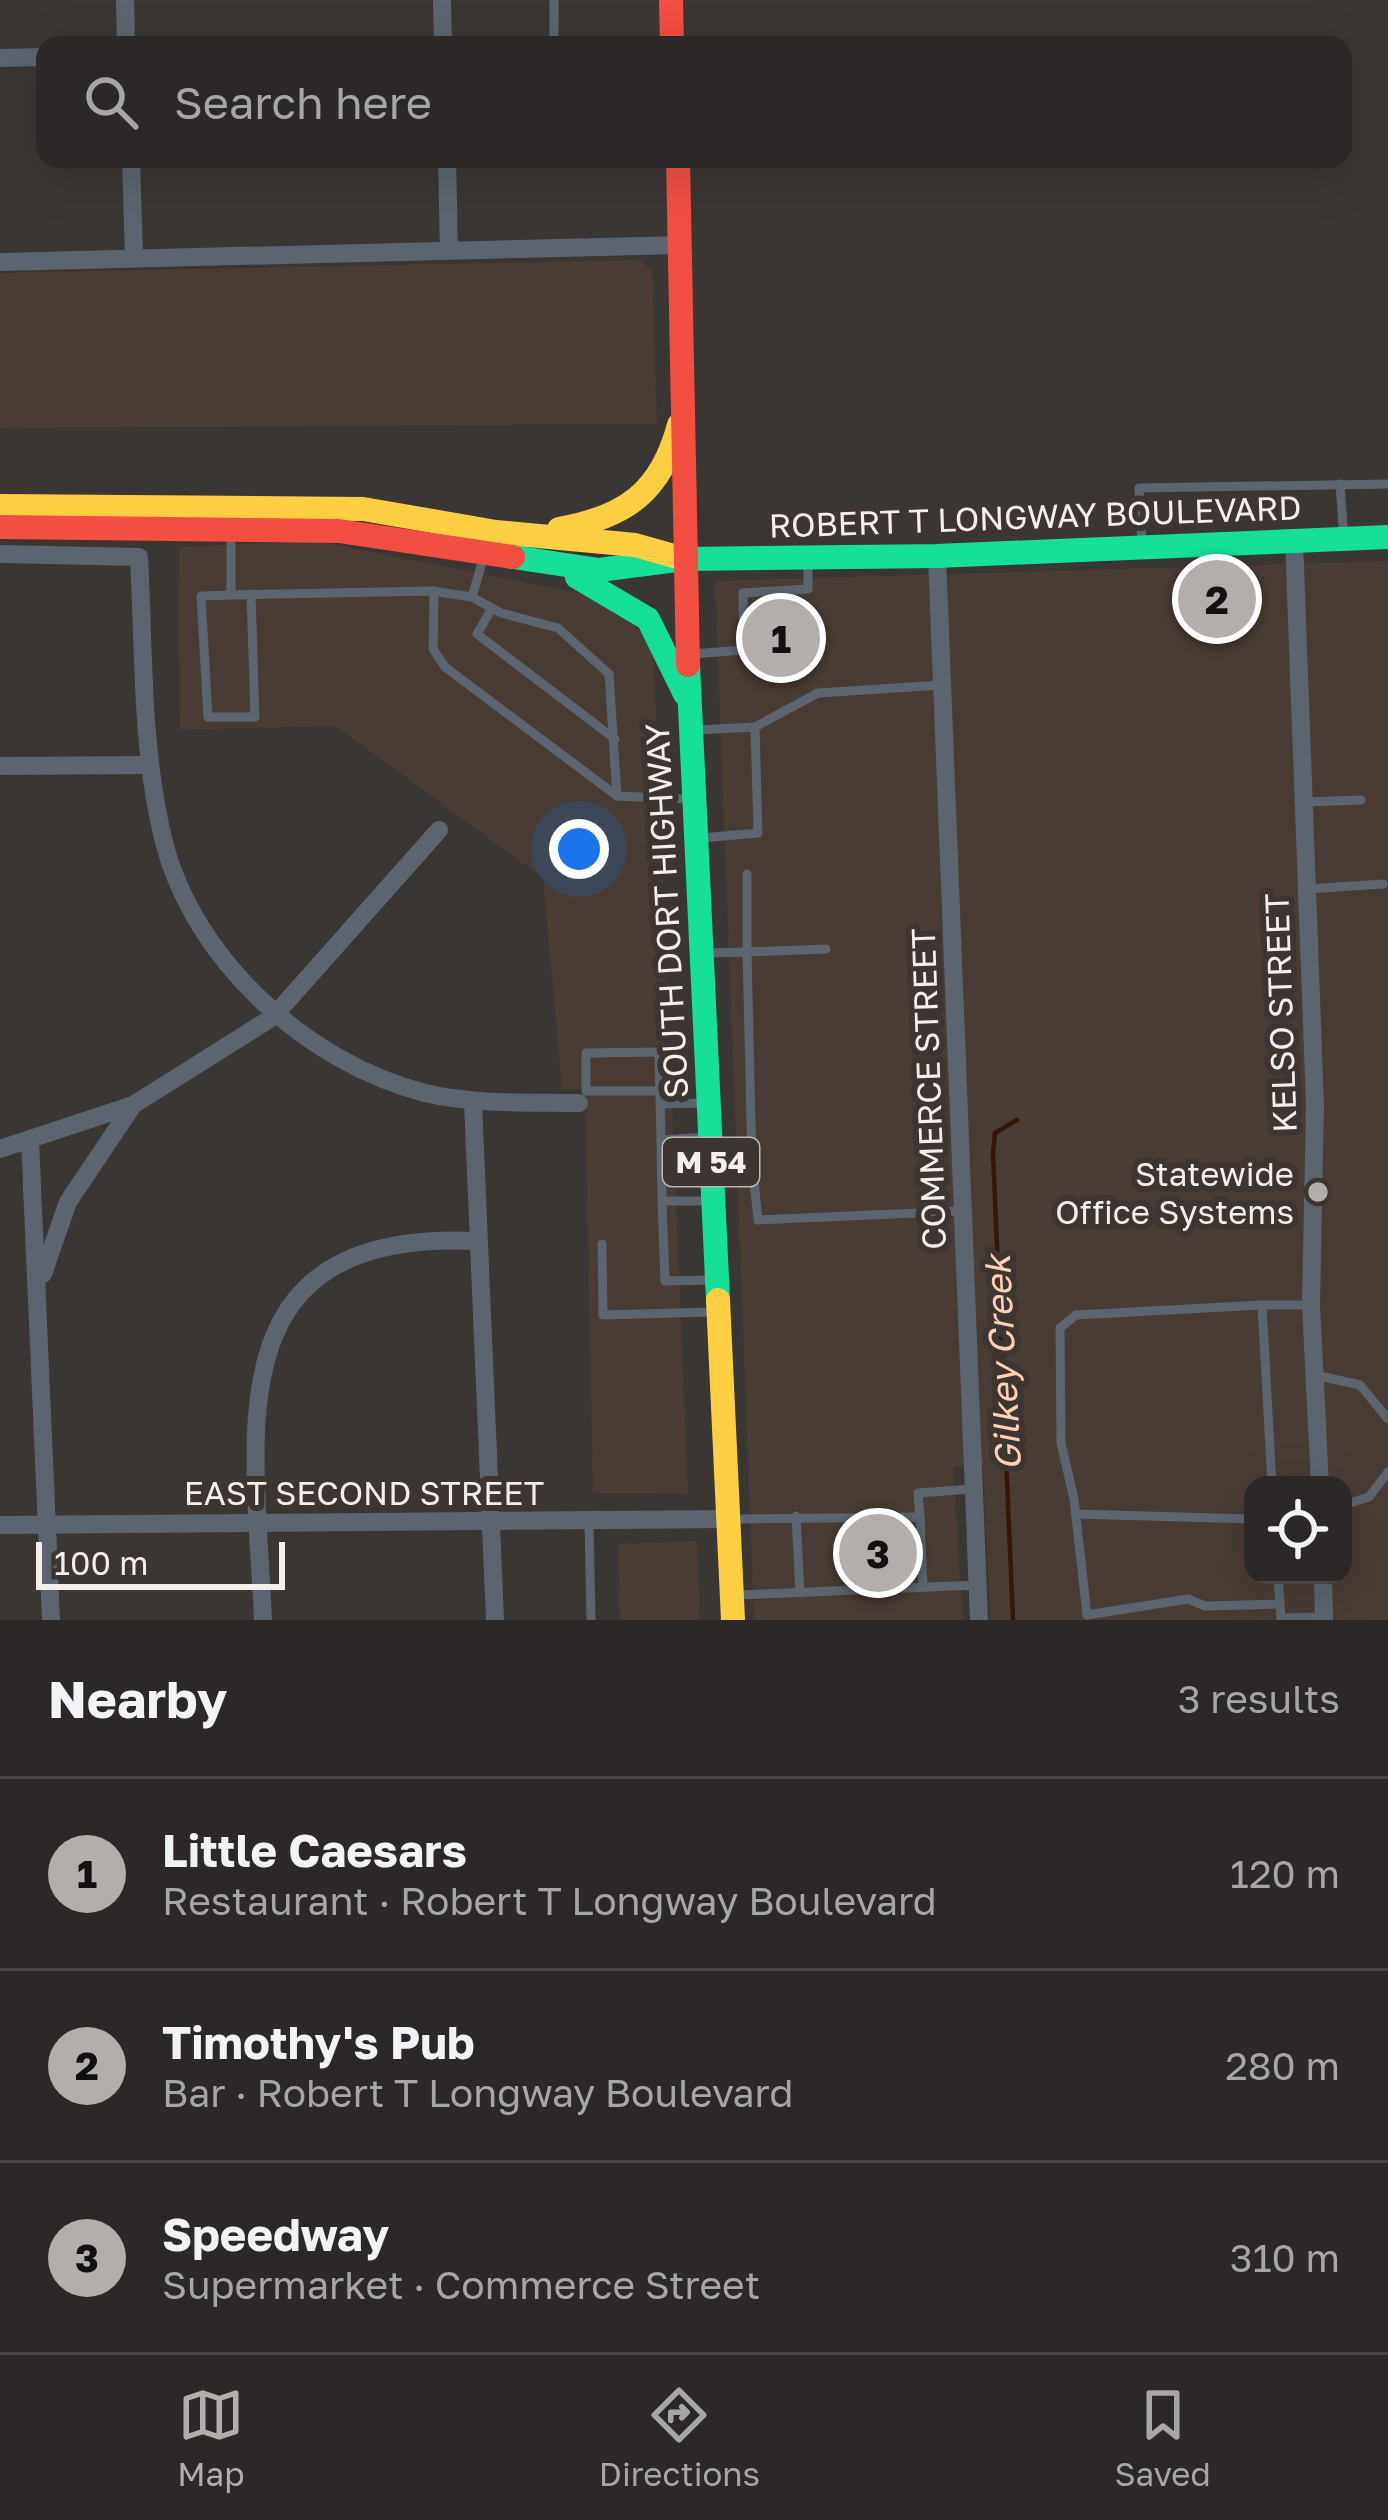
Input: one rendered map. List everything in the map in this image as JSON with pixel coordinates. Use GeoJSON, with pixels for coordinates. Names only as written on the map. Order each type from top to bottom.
{"type":"FeatureCollection","features":[{"type":"Feature","properties":{"kind":"street"},"geometry":{"type":"LineString","coordinates":[[125,0],[126,36]]}},
{"type":"Feature","properties":{"kind":"street"},"geometry":{"type":"LineString","coordinates":[[442,0],[443,36]]}},
{"type":"Feature","properties":{"kind":"street"},"geometry":{"type":"LineString","coordinates":[[671,0],[672,36]]}},
{"type":"Feature","properties":{"kind":"street"},"geometry":{"type":"LineString","coordinates":[[0,58],[36,57]]}},
{"type":"Feature","properties":{"kind":"street"},"geometry":{"type":"LineString","coordinates":[[130,168],[134,258]]}},
{"type":"Feature","properties":{"kind":"street"},"geometry":{"type":"LineString","coordinates":[[446,168],[449,250]]}},
{"type":"Feature","properties":{"kind":"street","name":"M 54"},"geometry":{"type":"LineString","coordinates":[[678,168],[684,559]]}},
{"type":"Feature","properties":{"kind":"street"},"geometry":{"type":"LineString","coordinates":[[0,262],[682,245]]}},
{"type":"Feature","properties":{"kind":"street"},"geometry":{"type":"LineString","coordinates":[[496,532],[552,530],[620,517],[656,482],[675,448],[681,417]]}},
{"type":"Feature","properties":{"kind":"street","name":"ROBERT T LONGWAY BOULEVARD"},"geometry":{"type":"LineString","coordinates":[[0,506],[231,520],[339,531],[553,566],[629,570],[684,559],[937,556],[1388,537]]}},
{"type":"Feature","properties":{"kind":"street","name":"ROBERT T LONGWAY BOULEVARD"},"geometry":{"type":"LineString","coordinates":[[0,527],[231,520],[363,508],[496,532],[635,545],[684,559]]}},
{"type":"Feature","properties":{"kind":"street","name":"KELSO STREET"},"geometry":{"type":"LineString","coordinates":[[1294,540],[1315,1105],[1311,1305],[1320,1476]]}},
{"type":"Feature","properties":{"kind":"street"},"geometry":{"type":"LineString","coordinates":[[0,554],[139,557],[149,765],[164,843],[192,910],[243,984],[273,1017],[370,1072],[422,1092],[473,1102],[579,1103]]}},
{"type":"Feature","properties":{"kind":"street","name":"COMMERCE STREET"},"geometry":{"type":"LineString","coordinates":[[937,556],[979,1620]]}},
{"type":"Feature","properties":{"kind":"street","name":"SOUTH DORT HIGHWAY"},"geometry":{"type":"LineString","coordinates":[[684,559],[732,1608]]}},
{"type":"Feature","properties":{"kind":"street"},"geometry":{"type":"LineString","coordinates":[[553,566],[639,607],[670,654],[688,704]]}},
{"type":"Feature","properties":{"kind":"street"},"geometry":{"type":"LineString","coordinates":[[0,766],[149,765]]}},
{"type":"Feature","properties":{"kind":"street"},"geometry":{"type":"LineString","coordinates":[[0,1149],[133,1105],[273,1017],[439,830]]}},
{"type":"Feature","properties":{"kind":"street"},"geometry":{"type":"LineString","coordinates":[[473,1102],[495,1620]]}},
{"type":"Feature","properties":{"kind":"street"},"geometry":{"type":"LineString","coordinates":[[39,1287],[68,1202],[133,1105]]}},
{"type":"Feature","properties":{"kind":"street"},"geometry":{"type":"LineString","coordinates":[[30,1141],[51,1620]]}},
{"type":"Feature","properties":{"kind":"street"},"geometry":{"type":"LineString","coordinates":[[263,1620],[255,1392],[268,1338],[298,1296],[339,1262],[388,1245],[477,1241]]}},
{"type":"Feature","properties":{"kind":"street","name":"EAST SECOND STREET"},"geometry":{"type":"LineString","coordinates":[[0,1526],[729,1520]]}},
{"type":"Feature","properties":{"kind":"street"},"geometry":{"type":"LineString","coordinates":[[1323,1584],[1324,1618]]}},
{"type":"Feature","properties":{"kind":"lane"},"geometry":{"type":"LineString","coordinates":[[554,0],[554,36]]}},
{"type":"Feature","properties":{"kind":"lane"},"geometry":{"type":"LineString","coordinates":[[1340,484],[1344,538]]}},
{"type":"Feature","properties":{"kind":"lane"},"geometry":{"type":"LineString","coordinates":[[1142,544],[1139,488],[1388,484]]}},
{"type":"Feature","properties":{"kind":"lane"},"geometry":{"type":"LineString","coordinates":[[231,520],[231,595]]}},
{"type":"Feature","properties":{"kind":"lane"},"geometry":{"type":"LineString","coordinates":[[472,597],[484,556]]}},
{"type":"Feature","properties":{"kind":"lane"},"geometry":{"type":"LineString","coordinates":[[687,655],[744,650],[742,593],[808,589],[808,557]]}},
{"type":"Feature","properties":{"kind":"lane"},"geometry":{"type":"LineString","coordinates":[[757,558],[757,592]]}},
{"type":"Feature","properties":{"kind":"lane"},"geometry":{"type":"LineString","coordinates":[[251,594],[255,717],[208,717],[201,596],[251,594],[434,591],[472,597],[558,628],[609,674],[617,796]]}},
{"type":"Feature","properties":{"kind":"lane"},"geometry":{"type":"LineString","coordinates":[[434,591],[433,649],[445,667],[617,796],[693,800]]}},
{"type":"Feature","properties":{"kind":"lane"},"geometry":{"type":"LineString","coordinates":[[492,608],[477,634],[615,739]]}},
{"type":"Feature","properties":{"kind":"lane"},"geometry":{"type":"LineString","coordinates":[[690,730],[755,727],[818,693],[942,685]]}},
{"type":"Feature","properties":{"kind":"lane"},"geometry":{"type":"LineString","coordinates":[[695,838],[758,833],[755,727]]}},
{"type":"Feature","properties":{"kind":"lane"},"geometry":{"type":"LineString","coordinates":[[1304,802],[1360,800]]}},
{"type":"Feature","properties":{"kind":"lane"},"geometry":{"type":"LineString","coordinates":[[747,874],[752,1162],[758,1220],[963,1211]]}},
{"type":"Feature","properties":{"kind":"lane"},"geometry":{"type":"LineString","coordinates":[[1307,889],[1383,884]]}},
{"type":"Feature","properties":{"kind":"lane"},"geometry":{"type":"LineString","coordinates":[[701,953],[826,949]]}},
{"type":"Feature","properties":{"kind":"lane"},"geometry":{"type":"LineString","coordinates":[[659,1091],[586,1091],[586,1052],[658,1052],[665,1281],[717,1280]]}},
{"type":"Feature","properties":{"kind":"lane"},"geometry":{"type":"LineString","coordinates":[[660,1104],[708,1103]]}},
{"type":"Feature","properties":{"kind":"lane"},"geometry":{"type":"LineString","coordinates":[[661,1140],[710,1137]]}},
{"type":"Feature","properties":{"kind":"lane"},"geometry":{"type":"LineString","coordinates":[[711,1164],[752,1162]]}},
{"type":"Feature","properties":{"kind":"lane"},"geometry":{"type":"LineString","coordinates":[[662,1201],[713,1201]]}},
{"type":"Feature","properties":{"kind":"lane"},"geometry":{"type":"LineString","coordinates":[[602,1244],[603,1315],[718,1312]]}},
{"type":"Feature","properties":{"kind":"lane"},"geometry":{"type":"LineString","coordinates":[[1262,1305],[1272,1476]]}},
{"type":"Feature","properties":{"kind":"lane"},"geometry":{"type":"LineString","coordinates":[[1280,1604],[1204,1606],[1187,1599],[1087,1615],[1061,1443],[1060,1328],[1076,1315],[1311,1305]]}},
{"type":"Feature","properties":{"kind":"lane"},"geometry":{"type":"LineString","coordinates":[[1315,1375],[1360,1385],[1388,1419]]}},
{"type":"Feature","properties":{"kind":"lane"},"geometry":{"type":"LineString","coordinates":[[1352,1502],[1369,1496],[1388,1472]]}},
{"type":"Feature","properties":{"kind":"lane"},"geometry":{"type":"LineString","coordinates":[[923,1587],[918,1493],[974,1490]]}},
{"type":"Feature","properties":{"kind":"lane"},"geometry":{"type":"LineString","coordinates":[[1075,1514],[1244,1519]]}},
{"type":"Feature","properties":{"kind":"lane"},"geometry":{"type":"LineString","coordinates":[[729,1520],[796,1516],[846,1522],[920,1517]]}},
{"type":"Feature","properties":{"kind":"lane"},"geometry":{"type":"LineString","coordinates":[[796,1516],[800,1592]]}},
{"type":"Feature","properties":{"kind":"lane"},"geometry":{"type":"LineString","coordinates":[[589,1521],[591,1620]]}},
{"type":"Feature","properties":{"kind":"lane"},"geometry":{"type":"LineString","coordinates":[[1279,1584],[1281,1618],[1324,1618]]}},
{"type":"Feature","properties":{"kind":"lane"},"geometry":{"type":"LineString","coordinates":[[732,1608],[800,1592],[978,1585]]}},
{"type":"Feature","properties":{"kind":"shaded area"},"geometry":{"type":"Polygon","coordinates":[[[640,260],[652,271],[657,424],[0,428],[0,273],[640,260]]]}},
{"type":"Feature","properties":{"kind":"shaded area"},"geometry":{"type":"Polygon","coordinates":[[[316,541],[615,600],[653,648],[688,1494],[593,1493],[585,1090],[562,1089],[543,878],[336,726],[180,730],[179,547],[316,541]]]}},
{"type":"Feature","properties":{"kind":"shaded area"},"geometry":{"type":"Polygon","coordinates":[[[1388,561],[1388,1620],[990,1620],[983,1465],[953,1467],[963,1620],[754,1620],[715,581],[1388,561]]]}},
{"type":"Feature","properties":{"kind":"shaded area"},"geometry":{"type":"Polygon","coordinates":[[[697,1541],[700,1620],[620,1620],[618,1544],[697,1541]]]}},
{"type":"Feature","properties":{"kind":"waterway","name":"Gilkey Creek"},"geometry":{"type":"LineString","coordinates":[[1013,1620],[993,1153],[995,1133],[1017,1120]]}},
{"type":"Feature","properties":{"kind":"traffic: fast"},"geometry":{"type":"LineString","coordinates":[[513,557],[599,570],[684,559],[937,556],[1388,537]]}},
{"type":"Feature","properties":{"kind":"traffic: fast"},"geometry":{"type":"LineString","coordinates":[[577,577],[648,619],[685,694]]}},
{"type":"Feature","properties":{"kind":"traffic: fast"},"geometry":{"type":"LineString","coordinates":[[688,665],[718,1300]]}},
{"type":"Feature","properties":{"kind":"traffic: slow"},"geometry":{"type":"LineString","coordinates":[[559,529],[603,517],[637,498],[662,468],[679,425]]}},
{"type":"Feature","properties":{"kind":"traffic: slow"},"geometry":{"type":"LineString","coordinates":[[0,506],[363,509],[496,532],[635,545],[681,558]]}},
{"type":"Feature","properties":{"kind":"traffic: slow"},"geometry":{"type":"LineString","coordinates":[[718,1300],[733,1620]]}},
{"type":"Feature","properties":{"kind":"traffic: jam"},"geometry":{"type":"LineString","coordinates":[[671,0],[672,36]]}},
{"type":"Feature","properties":{"kind":"traffic: jam"},"geometry":{"type":"LineString","coordinates":[[678,168],[688,665]]}},
{"type":"Feature","properties":{"kind":"traffic: jam"},"geometry":{"type":"LineString","coordinates":[[0,527],[339,531],[513,557]]}},
{"type":"Feature","properties":{"kind":"place","name":"Timothy's Pub"},"geometry":{"type":"Point","coordinates":[1217,599]}},
{"type":"Feature","properties":{"kind":"place","name":"Little Caesars"},"geometry":{"type":"Point","coordinates":[781,638]}},
{"type":"Feature","properties":{"kind":"place","name":"Statewide Office Systems"},"geometry":{"type":"Point","coordinates":[1318,1192]}},
{"type":"Feature","properties":{"kind":"place","name":"Speedway"},"geometry":{"type":"Point","coordinates":[878,1553]}}]}
